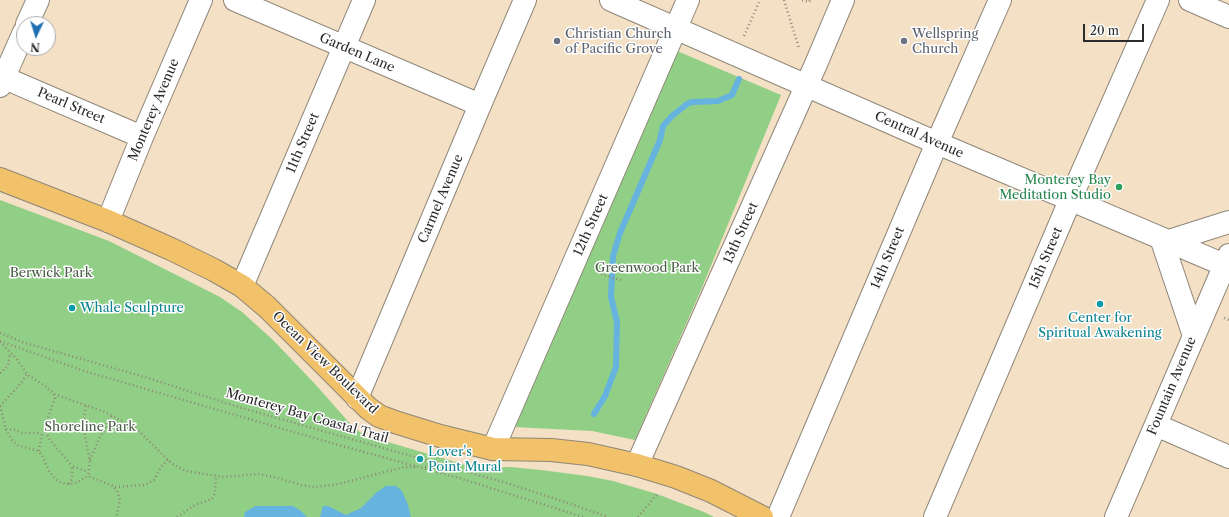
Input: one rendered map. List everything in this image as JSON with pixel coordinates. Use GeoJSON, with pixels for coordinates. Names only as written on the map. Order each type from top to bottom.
{"type":"FeatureCollection","features":[{"type":"Feature","properties":{"kind":"main road","name":"Ocean View Boulevard"},"geometry":{"type":"LineString","coordinates":[[0,179],[108,221],[196,261],[242,286],[273,313],[357,398],[379,416],[440,436],[493,449],[551,450],[588,454],[637,465],[676,477],[711,491],[762,517]]}},
{"type":"Feature","properties":{"kind":"street"},"geometry":{"type":"LineString","coordinates":[[31,16],[38,0]]}},
{"type":"Feature","properties":{"kind":"street","name":"Monterey Avenue"},"geometry":{"type":"LineString","coordinates":[[108,221],[142,137],[201,0]]}},
{"type":"Feature","properties":{"kind":"street","name":"Garden Lane"},"geometry":{"type":"LineString","coordinates":[[235,0],[480,105]]}},
{"type":"Feature","properties":{"kind":"street","name":"11th Street"},"geometry":{"type":"LineString","coordinates":[[242,286],[364,0]]}},
{"type":"Feature","properties":{"kind":"street","name":"Carmel Avenue"},"geometry":{"type":"LineString","coordinates":[[357,398],[525,0]]}},
{"type":"Feature","properties":{"kind":"street","name":"Central Avenue"},"geometry":{"type":"LineString","coordinates":[[611,0],[937,143],[1165,240],[1228,263]]}},
{"type":"Feature","properties":{"kind":"street","name":"12th Street"},"geometry":{"type":"LineString","coordinates":[[493,449],[688,0]]}},
{"type":"Feature","properties":{"kind":"street","name":"13th Street"},"geometry":{"type":"LineString","coordinates":[[637,465],[807,85],[843,0]]}},
{"type":"Feature","properties":{"kind":"street","name":"14th Street"},"geometry":{"type":"LineString","coordinates":[[778,517],[937,143],[1000,0]]}},
{"type":"Feature","properties":{"kind":"street","name":"15th Street"},"geometry":{"type":"LineString","coordinates":[[934,517],[1158,0]]}},
{"type":"Feature","properties":{"kind":"street"},"geometry":{"type":"LineString","coordinates":[[1190,0],[1229,17]]}},
{"type":"Feature","properties":{"kind":"street"},"geometry":{"type":"LineString","coordinates":[[1,80],[16,49]]}},
{"type":"Feature","properties":{"kind":"street","name":"Pearl Street"},"geometry":{"type":"LineString","coordinates":[[1,80],[142,137]]}},
{"type":"Feature","properties":{"kind":"street"},"geometry":{"type":"LineString","coordinates":[[1194,336],[1165,240],[1229,222]]}},
{"type":"Feature","properties":{"kind":"street","name":"Fountain Avenue"},"geometry":{"type":"LineString","coordinates":[[1116,517],[1194,336],[1228,263]]}},
{"type":"Feature","properties":{"kind":"street"},"geometry":{"type":"LineString","coordinates":[[1156,425],[1229,457]]}},
{"type":"Feature","properties":{"kind":"path"},"geometry":{"type":"LineString","coordinates":[[744,37],[760,0]]}},
{"type":"Feature","properties":{"kind":"path"},"geometry":{"type":"LineString","coordinates":[[784,0],[799,51]]}},
{"type":"Feature","properties":{"kind":"path"},"geometry":{"type":"LineString","coordinates":[[802,0],[809,2],[810,0]]}},
{"type":"Feature","properties":{"kind":"path"},"geometry":{"type":"LineString","coordinates":[[601,274],[621,280]]}},
{"type":"Feature","properties":{"kind":"path","name":"Monterey Bay Coastal Trail"},"geometry":{"type":"LineString","coordinates":[[0,333],[25,343],[138,375],[250,410],[568,502],[608,517]]}},
{"type":"Feature","properties":{"kind":"path"},"geometry":{"type":"LineString","coordinates":[[0,342],[16,358],[27,373],[54,394],[112,415],[137,430],[168,460],[186,471],[224,477],[259,474],[314,487],[334,486],[405,467],[435,467],[468,472]]}},
{"type":"Feature","properties":{"kind":"path"},"geometry":{"type":"LineString","coordinates":[[0,342],[84,371],[320,440],[421,467],[583,517]]}},
{"type":"Feature","properties":{"kind":"path"},"geometry":{"type":"LineString","coordinates":[[0,373],[8,366],[10,353]]}},
{"type":"Feature","properties":{"kind":"path"},"geometry":{"type":"LineString","coordinates":[[27,373],[23,381],[0,406],[6,429],[11,439],[17,445],[39,452],[54,477],[59,482],[69,484],[76,483],[88,476]]}},
{"type":"Feature","properties":{"kind":"path"},"geometry":{"type":"LineString","coordinates":[[6,429],[16,430],[22,433],[41,433],[44,430],[55,398],[54,394]]}},
{"type":"Feature","properties":{"kind":"path"},"geometry":{"type":"LineString","coordinates":[[86,406],[83,422],[90,461]]}},
{"type":"Feature","properties":{"kind":"path"},"geometry":{"type":"LineString","coordinates":[[88,476],[90,461],[99,439],[112,415]]}},
{"type":"Feature","properties":{"kind":"path"},"geometry":{"type":"LineString","coordinates":[[44,430],[50,440],[72,466],[88,472]]}},
{"type":"Feature","properties":{"kind":"path"},"geometry":{"type":"LineString","coordinates":[[39,452],[42,440],[41,433]]}},
{"type":"Feature","properties":{"kind":"path"},"geometry":{"type":"LineString","coordinates":[[88,476],[114,487],[145,486],[154,480],[161,466],[168,460]]}},
{"type":"Feature","properties":{"kind":"path"},"geometry":{"type":"LineString","coordinates":[[69,484],[72,479],[72,466]]}},
{"type":"Feature","properties":{"kind":"path"},"geometry":{"type":"LineString","coordinates":[[177,517],[195,505],[212,499],[215,494],[216,476]]}},
{"type":"Feature","properties":{"kind":"path"},"geometry":{"type":"LineString","coordinates":[[114,487],[120,500],[117,517]]}},
{"type":"Feature","properties":{"kind":"path"},"geometry":{"type":"LineString","coordinates":[[638,517],[657,494]]}},
{"type":"Feature","properties":{"kind":"green space","name":"Greenwood Park"},"geometry":{"type":"Polygon","coordinates":[[[677,51],[781,95],[701,290],[635,440],[592,431],[514,427],[677,51]]]}},
{"type":"Feature","properties":{"kind":"green space","name":"Shoreline Park"},"geometry":{"type":"Polygon","coordinates":[[[0,200],[109,241],[220,297],[242,312],[273,340],[353,427],[364,435],[476,468],[511,467],[587,476],[613,481],[657,494],[714,517],[0,517],[0,200]]]}},
{"type":"Feature","properties":{"kind":"water"},"geometry":{"type":"Polygon","coordinates":[[[386,486],[396,486],[402,491],[411,517],[320,517],[323,506],[328,506],[346,515],[361,508],[377,492],[386,486]]]}},
{"type":"Feature","properties":{"kind":"water"},"geometry":{"type":"Polygon","coordinates":[[[256,506],[293,506],[307,517],[244,517],[245,512],[256,506]]]}},
{"type":"Feature","properties":{"kind":"waterway"},"geometry":{"type":"LineString","coordinates":[[594,414],[605,396],[616,367],[617,322],[611,297],[613,256],[620,233],[660,140],[663,126],[672,116],[687,104],[692,102],[718,101],[732,95],[739,79]]}},
{"type":"Feature","properties":{"kind":"place","name":"Christian Church of Pacific Grove"},"geometry":{"type":"Point","coordinates":[557,41]}},
{"type":"Feature","properties":{"kind":"place","name":"Wellspring Church"},"geometry":{"type":"Point","coordinates":[904,41]}},
{"type":"Feature","properties":{"kind":"place","name":"Monterey Bay Meditation Studio"},"geometry":{"type":"Point","coordinates":[1119,187]}},
{"type":"Feature","properties":{"kind":"place","name":"Center for Spiritual Awakening"},"geometry":{"type":"Point","coordinates":[1100,304]}},
{"type":"Feature","properties":{"kind":"place","name":"Whale Sculpture"},"geometry":{"type":"Point","coordinates":[72,308]}},
{"type":"Feature","properties":{"kind":"place","name":"Lover's Point Mural"},"geometry":{"type":"Point","coordinates":[420,459]}},
{"type":"Feature","properties":{"kind":"park label","name":"Berwick Park"},"geometry":{"type":"Point","coordinates":[51,273]}}]}
